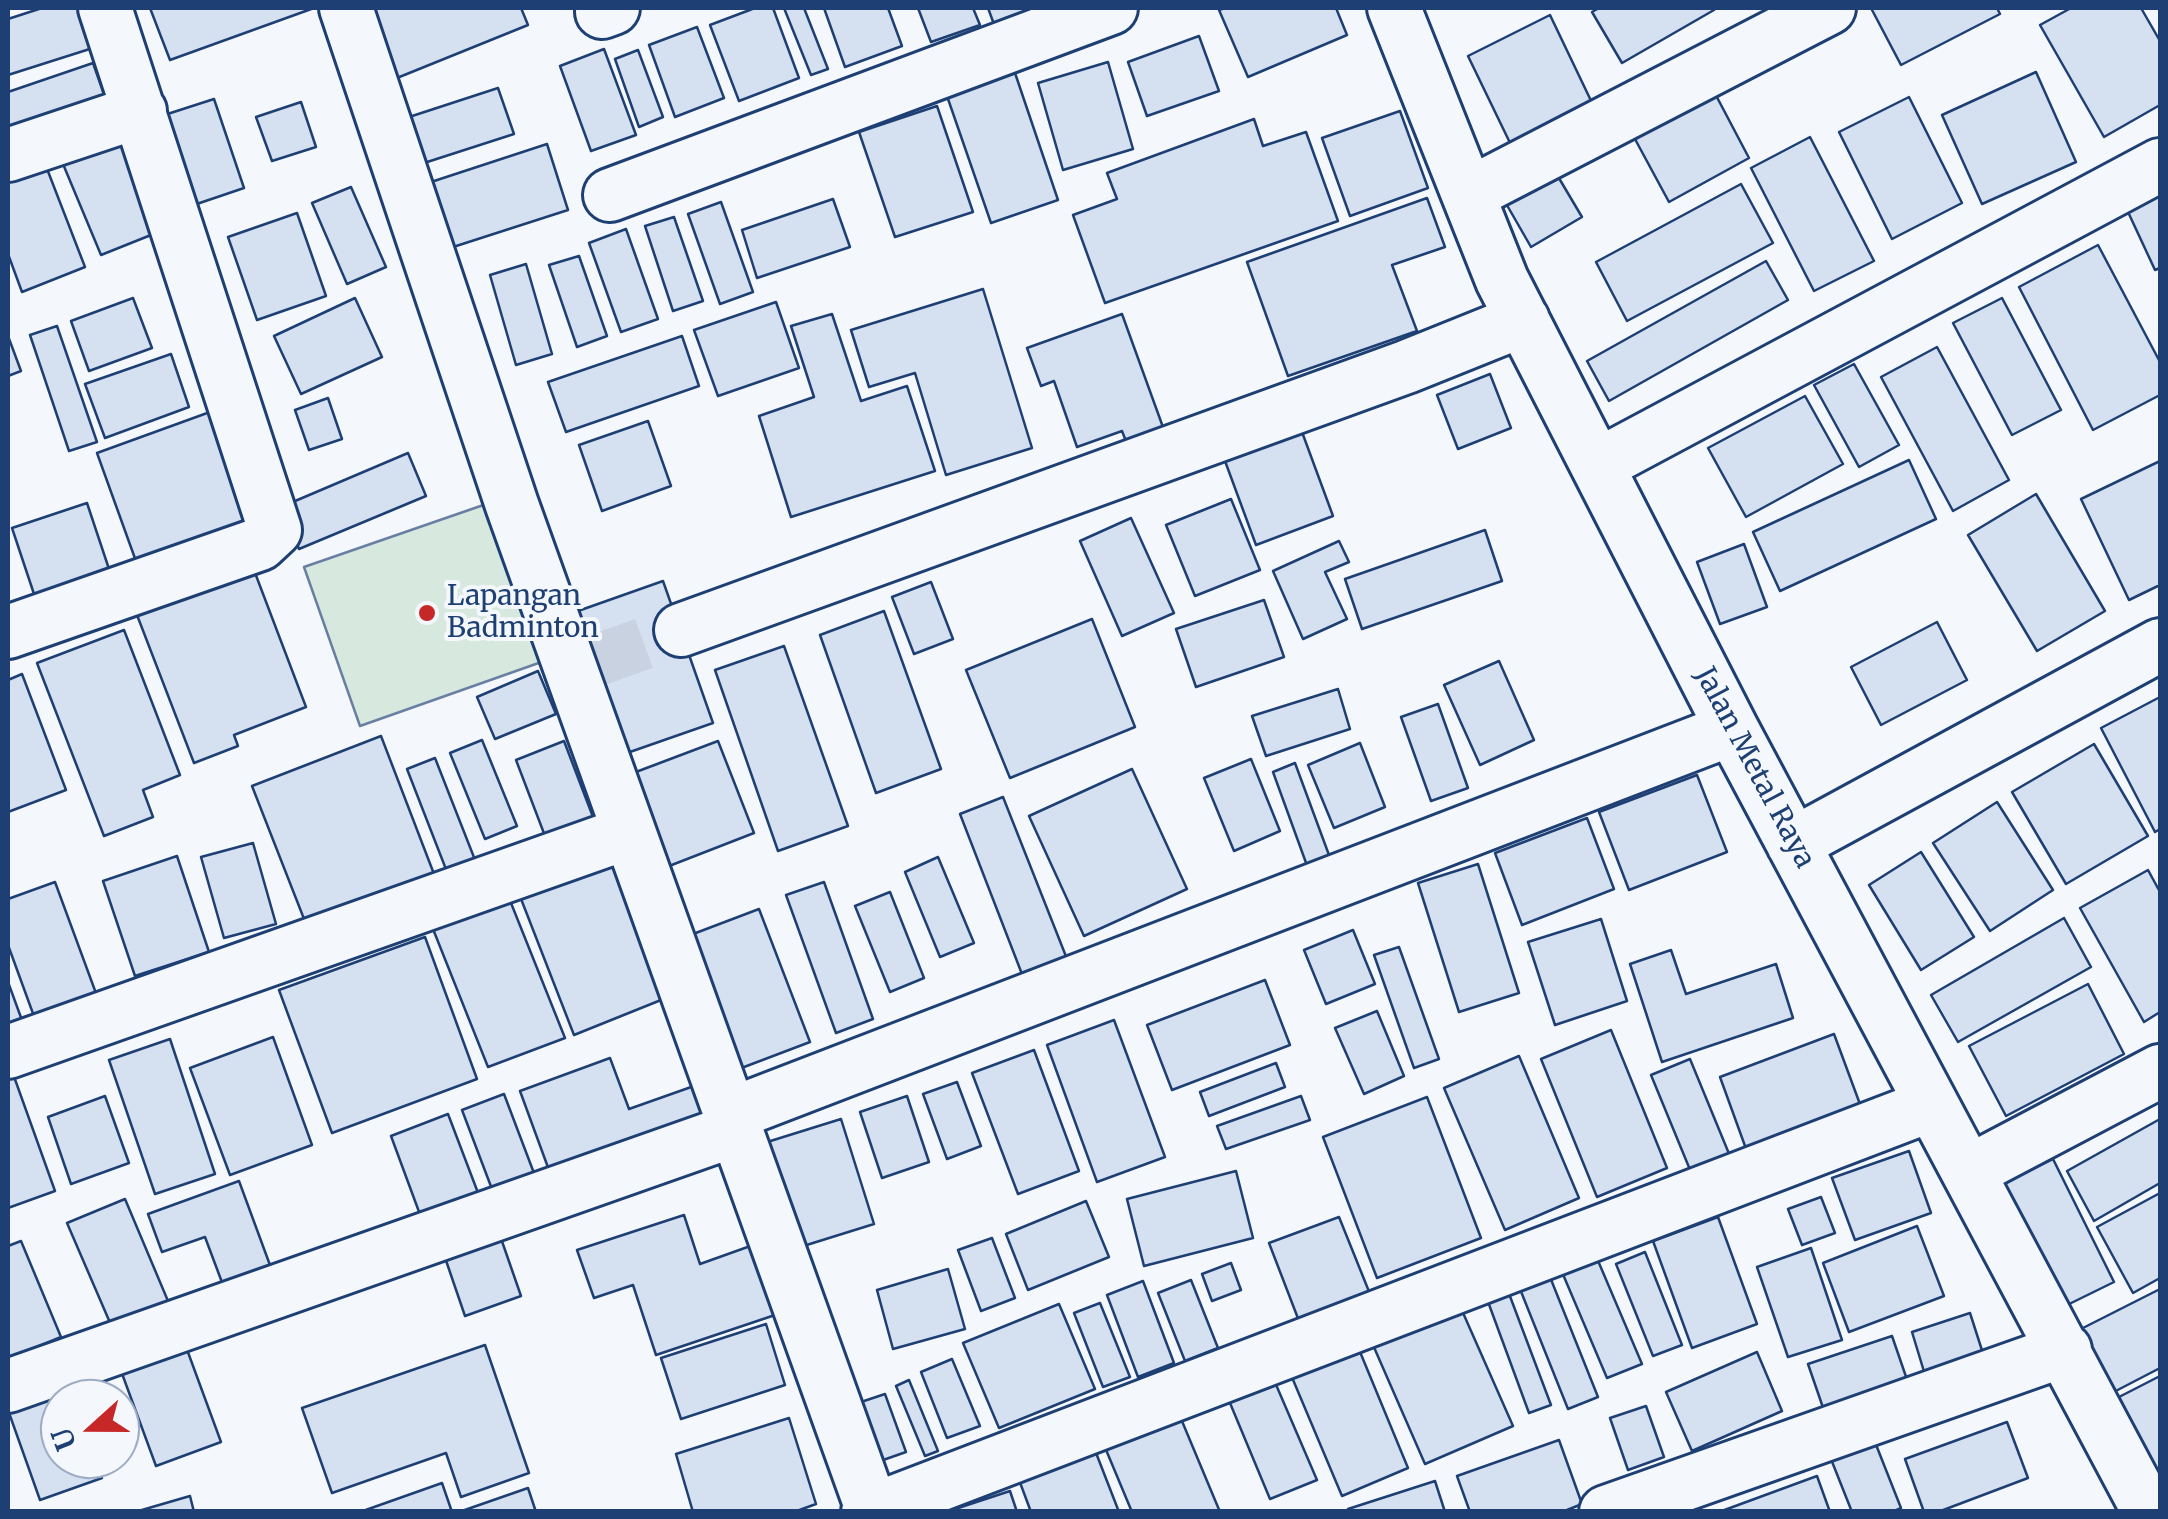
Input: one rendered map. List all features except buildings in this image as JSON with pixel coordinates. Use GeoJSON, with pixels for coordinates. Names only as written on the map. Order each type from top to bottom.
{"type":"FeatureCollection","features":[{"type":"Feature","properties":{"kind":"street"},"geometry":{"type":"LineString","coordinates":[[8,632],[260,544],[275,530],[105,8]]}},
{"type":"Feature","properties":{"kind":"street"},"geometry":{"type":"LineString","coordinates":[[346,8],[582,666],[627,832],[871,1511],[1931,1105]]}},
{"type":"Feature","properties":{"kind":"street"},"geometry":{"type":"LineString","coordinates":[[610,196],[1110,8]]}},
{"type":"Feature","properties":{"kind":"street","name":"Jalan Metal Raya"},"geometry":{"type":"LineString","coordinates":[[1394,8],[1502,280],[1600,464],[1732,729],[1931,1105],[1970,1170],[2065,1350],[2149,1492]]}},
{"type":"Feature","properties":{"kind":"street"},"geometry":{"type":"LineString","coordinates":[[1468,194],[1829,8]]}},
{"type":"Feature","properties":{"kind":"street"},"geometry":{"type":"LineString","coordinates":[[8,155],[140,111]]}},
{"type":"Feature","properties":{"kind":"street"},"geometry":{"type":"LineString","coordinates":[[1600,464],[2160,164]]}},
{"type":"Feature","properties":{"kind":"street"},"geometry":{"type":"LineString","coordinates":[[681,630],[1523,320]]}},
{"type":"Feature","properties":{"kind":"street"},"geometry":{"type":"LineString","coordinates":[[1793,844],[2160,644]]}},
{"type":"Feature","properties":{"kind":"street"},"geometry":{"type":"LineString","coordinates":[[8,1386],[732,1122],[1732,729]]}},
{"type":"Feature","properties":{"kind":"street"},"geometry":{"type":"LineString","coordinates":[[8,1052],[627,832]]}},
{"type":"Feature","properties":{"kind":"street"},"geometry":{"type":"LineString","coordinates":[[1970,1170],[2160,1071]]}},
{"type":"Feature","properties":{"kind":"street"},"geometry":{"type":"LineString","coordinates":[[1606,1512],[2065,1350]]}},
{"type":"Feature","properties":{"kind":"shaded area","name":"Lapangan Badminton"},"geometry":{"type":"Polygon","coordinates":[[[495,501],[550,659],[360,726],[304,567],[495,501]]]}},
{"type":"Feature","properties":{"kind":"tunnel"},"geometry":{"type":"LineString","coordinates":[[595,661],[681,630]]}},
{"type":"Feature","properties":{"kind":"place","name":"Lapangan Badminton"},"geometry":{"type":"Point","coordinates":[427,613]}}]}
